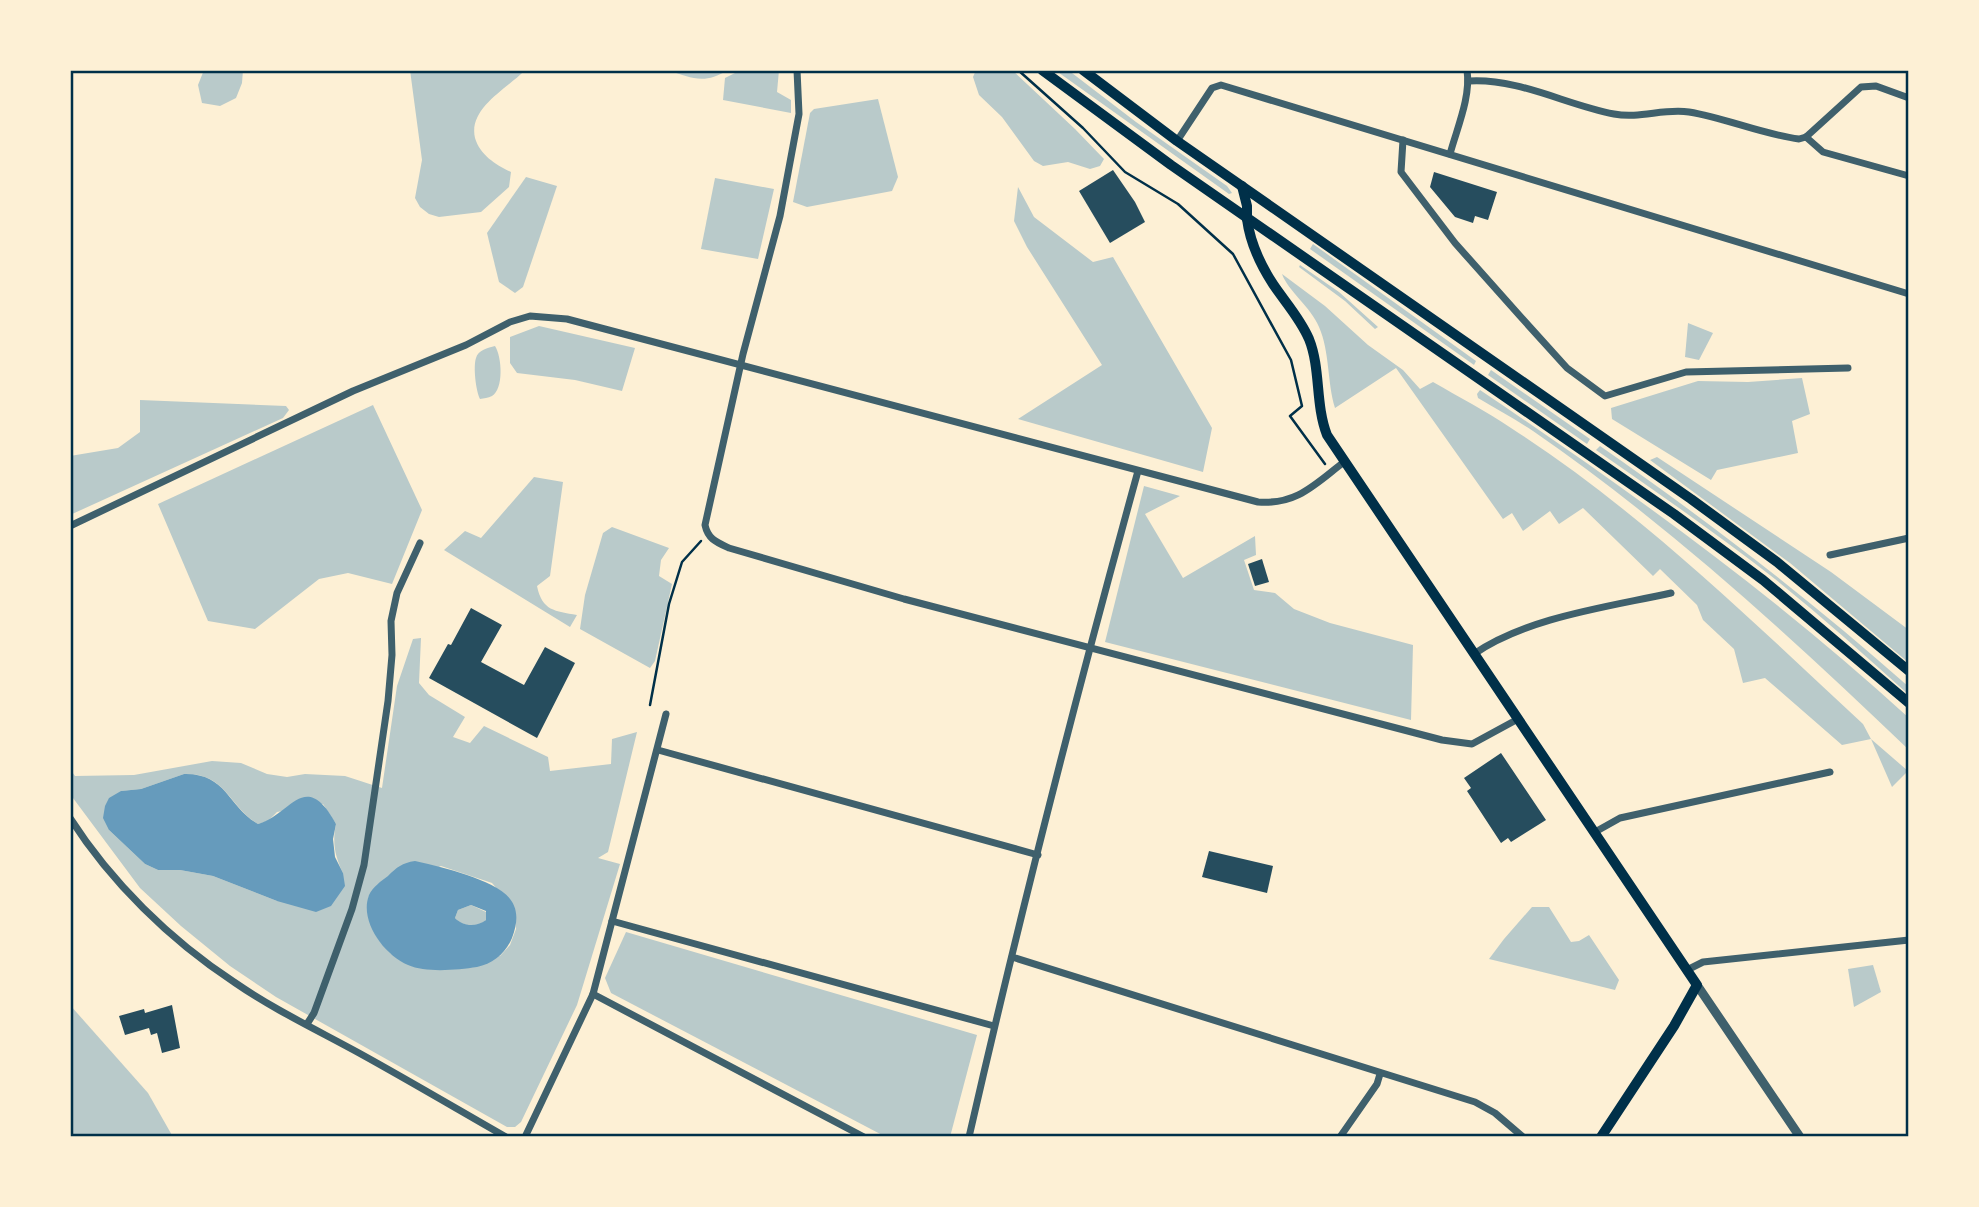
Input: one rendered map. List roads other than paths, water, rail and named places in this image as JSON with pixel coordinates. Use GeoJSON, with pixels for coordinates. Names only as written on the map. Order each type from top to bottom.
{"type":"FeatureCollection","features":[{"type":"Feature","properties":{"kind":"main road"},"geometry":{"type":"LineString","coordinates":[[1042,70],[1247,219],[1674,514],[1763,580],[1909,703]]}},
{"type":"Feature","properties":{"kind":"main road"},"geometry":{"type":"LineString","coordinates":[[1083,70],[1177,141],[1713,514],[1777,562],[1909,671]]}},
{"type":"Feature","properties":{"kind":"main road"},"geometry":{"type":"LineString","coordinates":[[1242,186],[1251,242],[1272,282],[1310,340],[1321,419],[1327,435],[1698,985],[1601,1137]]}},
{"type":"Feature","properties":{"kind":"street"},"geometry":{"type":"LineString","coordinates":[[797,70],[799,114],[780,216],[740,366],[705,525],[707,535],[729,548],[904,599],[1461,744],[1479,741],[1518,719]]}},
{"type":"Feature","properties":{"kind":"street"},"geometry":{"type":"LineString","coordinates":[[1450,154],[1469,81],[1467,70]]}},
{"type":"Feature","properties":{"kind":"street"},"geometry":{"type":"LineString","coordinates":[[1469,81],[1492,80],[1614,114],[1635,117],[1664,111],[1689,112],[1799,139],[1806,137],[1861,87],[1876,86],[1909,98]]}},
{"type":"Feature","properties":{"kind":"street"},"geometry":{"type":"LineString","coordinates":[[1177,141],[1212,89],[1221,85],[1909,294]]}},
{"type":"Feature","properties":{"kind":"street"},"geometry":{"type":"LineString","coordinates":[[1806,137],[1823,152],[1909,176]]}},
{"type":"Feature","properties":{"kind":"street"},"geometry":{"type":"LineString","coordinates":[[1403,140],[1401,172],[1455,243],[1567,368],[1605,396],[1686,372],[1848,368]]}},
{"type":"Feature","properties":{"kind":"street"},"geometry":{"type":"LineString","coordinates":[[70,526],[353,391],[467,345],[510,322],[530,316],[567,319],[1226,495],[1267,503],[1296,497],[1344,462]]}},
{"type":"Feature","properties":{"kind":"street"},"geometry":{"type":"LineString","coordinates":[[969,1137],[994,1026],[1089,648],[1138,471]]}},
{"type":"Feature","properties":{"kind":"street"},"geometry":{"type":"LineString","coordinates":[[1830,555],[1909,538]]}},
{"type":"Feature","properties":{"kind":"street"},"geometry":{"type":"LineString","coordinates":[[307,1024],[314,1013],[352,909],[364,865],[387,701],[392,655],[391,621],[397,593],[420,543]]}},
{"type":"Feature","properties":{"kind":"street"},"geometry":{"type":"LineString","coordinates":[[1474,654],[1487,645],[1536,626],[1671,593]]}},
{"type":"Feature","properties":{"kind":"street"},"geometry":{"type":"LineString","coordinates":[[525,1137],[593,994],[666,713]]}},
{"type":"Feature","properties":{"kind":"street"},"geometry":{"type":"LineString","coordinates":[[658,750],[1038,855]]}},
{"type":"Feature","properties":{"kind":"street"},"geometry":{"type":"LineString","coordinates":[[1595,832],[1620,818],[1830,772]]}},
{"type":"Feature","properties":{"kind":"street"},"geometry":{"type":"LineString","coordinates":[[70,818],[132,895],[190,951],[234,983],[506,1137]]}},
{"type":"Feature","properties":{"kind":"street"},"geometry":{"type":"LineString","coordinates":[[612,921],[994,1026]]}},
{"type":"Feature","properties":{"kind":"street"},"geometry":{"type":"LineString","coordinates":[[1687,970],[1703,962],[1909,940]]}},
{"type":"Feature","properties":{"kind":"street"},"geometry":{"type":"LineString","coordinates":[[1012,957],[1475,1102],[1495,1113],[1523,1137]]}},
{"type":"Feature","properties":{"kind":"street"},"geometry":{"type":"LineString","coordinates":[[1698,985],[1800,1137]]}},
{"type":"Feature","properties":{"kind":"street"},"geometry":{"type":"LineString","coordinates":[[593,994],[864,1137]]}},
{"type":"Feature","properties":{"kind":"street"},"geometry":{"type":"LineString","coordinates":[[1340,1137],[1377,1084],[1380,1074]]}},
{"type":"Feature","properties":{"kind":"water"},"geometry":{"type":"Polygon","coordinates":[[[184,774],[198,775],[218,785],[258,824],[306,797],[315,799],[325,807],[336,824],[333,839],[335,857],[343,873],[345,886],[331,906],[316,912],[277,901],[213,876],[180,870],[158,870],[145,864],[109,830],[103,818],[109,798],[121,791],[141,789],[184,774]]]}},
{"type":"Feature","properties":{"kind":"water"},"geometry":{"type":"Polygon","coordinates":[[[415,861],[467,875],[507,895],[516,912],[516,924],[503,953],[483,966],[442,970],[415,968],[390,954],[371,926],[367,905],[369,895],[377,884],[397,868],[415,861]],[[471,905],[458,910],[455,918],[466,924],[478,924],[486,920],[486,911],[471,905]]]}}]}
